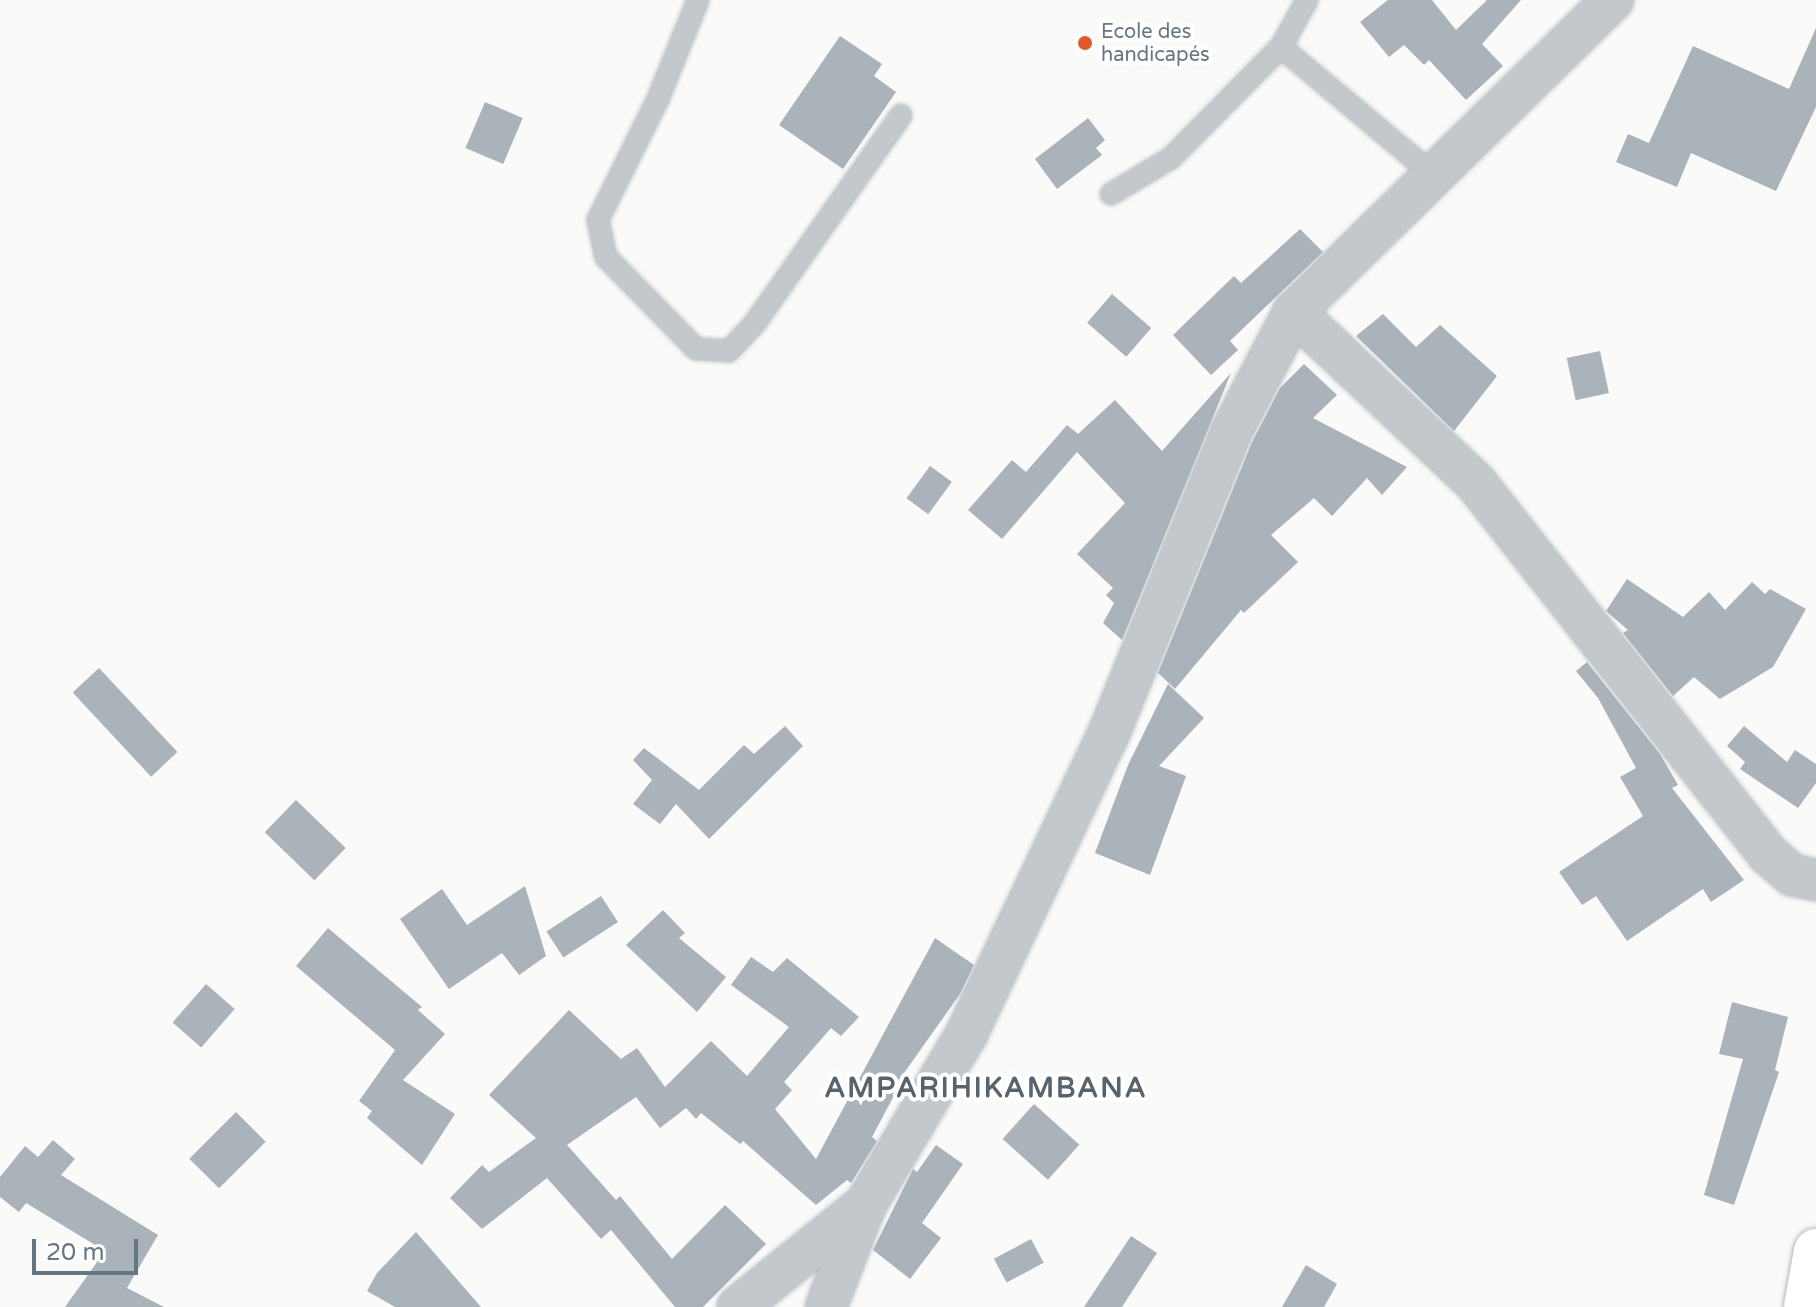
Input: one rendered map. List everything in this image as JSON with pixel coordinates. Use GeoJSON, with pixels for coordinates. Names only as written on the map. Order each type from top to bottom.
{"type":"FeatureCollection","features":[{"type":"Feature","properties":{"kind":"street"},"geometry":{"type":"LineString","coordinates":[[826,1307],[866,1204],[967,1033],[1109,733],[1231,432],[1294,312],[1436,177],[1613,0]]}},
{"type":"Feature","properties":{"kind":"street"},"geometry":{"type":"LineString","coordinates":[[1294,312],[1476,483],[1768,854],[1792,875],[1816,880]]}},
{"type":"Feature","properties":{"kind":"street"},"geometry":{"type":"LineString","coordinates":[[738,1307],[866,1204]]}},
{"type":"Feature","properties":{"kind":"lane"},"geometry":{"type":"LineString","coordinates":[[698,0],[658,99],[598,220],[606,257],[696,349],[729,351],[755,323],[901,115]]}},
{"type":"Feature","properties":{"kind":"lane"},"geometry":{"type":"LineString","coordinates":[[1111,194],[1171,158],[1281,47],[1307,0]]}},
{"type":"Feature","properties":{"kind":"lane"},"geometry":{"type":"LineString","coordinates":[[1281,47],[1436,177]]}},
{"type":"Feature","properties":{"kind":"building"},"geometry":{"type":"Polygon","coordinates":[[[1388,0],[1432,0],[1456,30],[1487,0],[1521,0],[1482,44],[1503,66],[1466,100],[1429,60],[1424,65],[1404,45],[1389,57],[1360,22],[1388,0]]]}},
{"type":"Feature","properties":{"kind":"building"},"geometry":{"type":"Polygon","coordinates":[[[1816,28],[1816,107],[1776,191],[1691,153],[1677,187],[1616,162],[1628,134],[1649,143],[1693,46],[1789,89],[1816,28]]]}},
{"type":"Feature","properties":{"kind":"building"},"geometry":{"type":"Polygon","coordinates":[[[840,36],[882,64],[874,76],[896,92],[843,169],[779,125],[840,36]]]}},
{"type":"Feature","properties":{"kind":"building"},"geometry":{"type":"Polygon","coordinates":[[[485,102],[523,118],[503,164],[465,148],[485,102]]]}},
{"type":"Feature","properties":{"kind":"building"},"geometry":{"type":"Polygon","coordinates":[[[1088,118],[1105,140],[1096,148],[1102,155],[1057,189],[1035,159],[1088,118]]]}},
{"type":"Feature","properties":{"kind":"building"},"geometry":{"type":"Polygon","coordinates":[[[1300,229],[1323,252],[1230,341],[1238,350],[1211,375],[1173,335],[1234,276],[1241,283],[1300,229]]]}},
{"type":"Feature","properties":{"kind":"building"},"geometry":{"type":"Polygon","coordinates":[[[1112,294],[1151,328],[1126,357],[1087,323],[1112,294]]]}},
{"type":"Feature","properties":{"kind":"building"},"geometry":{"type":"Polygon","coordinates":[[[1383,314],[1416,347],[1440,325],[1497,376],[1454,431],[1356,336],[1383,314]]]}},
{"type":"Feature","properties":{"kind":"building"},"geometry":{"type":"Polygon","coordinates":[[[1600,351],[1609,393],[1576,400],[1567,358],[1600,351]]]}},
{"type":"Feature","properties":{"kind":"building"},"geometry":{"type":"Polygon","coordinates":[[[1304,364],[1337,395],[1313,418],[1407,467],[1382,495],[1367,478],[1332,516],[1314,498],[1271,535],[1298,562],[1244,613],[1241,610],[1175,689],[1158,673],[1252,442],[1280,388],[1304,364]]]}},
{"type":"Feature","properties":{"kind":"building"},"geometry":{"type":"Polygon","coordinates":[[[1231,373],[1122,640],[1103,623],[1114,603],[1106,595],[1113,588],[1077,554],[1125,503],[1077,452],[1002,539],[968,510],[1012,460],[1026,472],[1067,425],[1078,434],[1115,400],[1162,451],[1231,373]]]}},
{"type":"Feature","properties":{"kind":"building"},"geometry":{"type":"Polygon","coordinates":[[[930,466],[952,482],[928,514],[906,498],[930,466]]]}},
{"type":"Feature","properties":{"kind":"building"},"geometry":{"type":"Polygon","coordinates":[[[1627,579],[1683,617],[1709,592],[1725,610],[1752,582],[1765,594],[1770,589],[1806,609],[1773,667],[1720,699],[1694,677],[1673,696],[1623,633],[1628,630],[1606,611],[1627,579]]]}},
{"type":"Feature","properties":{"kind":"building"},"geometry":{"type":"Polygon","coordinates":[[[1587,662],[1660,754],[1678,785],[1672,788],[1744,880],[1711,902],[1703,889],[1627,941],[1596,896],[1582,905],[1559,872],[1643,816],[1620,777],[1636,768],[1598,698],[1576,671],[1587,662]]]}},
{"type":"Feature","properties":{"kind":"building"},"geometry":{"type":"Polygon","coordinates":[[[99,668],[177,752],[151,777],[73,693],[99,668]]]}},
{"type":"Feature","properties":{"kind":"building"},"geometry":{"type":"Polygon","coordinates":[[[1168,684],[1204,718],[1159,766],[1186,776],[1150,875],[1095,853],[1128,765],[1168,684]]]}},
{"type":"Feature","properties":{"kind":"building"},"geometry":{"type":"Polygon","coordinates":[[[785,726],[803,746],[709,839],[676,804],[660,824],[633,804],[652,780],[633,760],[644,748],[699,790],[744,745],[754,754],[785,726]]]}},
{"type":"Feature","properties":{"kind":"building"},"geometry":{"type":"Polygon","coordinates":[[[1744,726],[1787,762],[1795,750],[1816,764],[1816,783],[1798,808],[1740,769],[1745,762],[1727,746],[1744,726]]]}},
{"type":"Feature","properties":{"kind":"building"},"geometry":{"type":"Polygon","coordinates":[[[296,800],[346,848],[314,880],[265,832],[296,800]]]}},
{"type":"Feature","properties":{"kind":"building"},"geometry":{"type":"Polygon","coordinates":[[[525,886],[546,956],[519,975],[502,953],[449,989],[400,919],[442,889],[467,925],[525,886]]]}},
{"type":"Feature","properties":{"kind":"building"},"geometry":{"type":"Polygon","coordinates":[[[601,896],[618,922],[563,957],[546,931],[601,896]]]}},
{"type":"Feature","properties":{"kind":"building"},"geometry":{"type":"Polygon","coordinates":[[[663,910],[685,933],[679,938],[726,977],[697,1012],[626,945],[663,910]]]}},
{"type":"Feature","properties":{"kind":"building"},"geometry":{"type":"Polygon","coordinates":[[[328,928],[422,1007],[418,1010],[445,1034],[403,1080],[455,1114],[422,1165],[367,1118],[372,1111],[359,1101],[395,1050],[296,966],[328,928]]]}},
{"type":"Feature","properties":{"kind":"building"},"geometry":{"type":"Polygon","coordinates":[[[935,938],[974,965],[960,994],[892,1090],[896,1092],[872,1137],[877,1141],[851,1183],[847,1180],[816,1205],[743,1141],[740,1144],[701,1113],[696,1119],[686,1108],[660,1128],[636,1097],[567,1145],[616,1200],[620,1196],[672,1259],[725,1205],[766,1244],[703,1307],[675,1307],[611,1230],[601,1239],[547,1178],[482,1229],[450,1198],[482,1165],[489,1172],[536,1138],[489,1095],[569,1010],[621,1059],[637,1048],[665,1087],[711,1041],[747,1076],[789,1027],[731,985],[751,957],[773,972],[787,958],[859,1017],[841,1036],[831,1028],[784,1082],[792,1090],[775,1109],[816,1159],[935,938]]]}},
{"type":"Feature","properties":{"kind":"building"},"geometry":{"type":"Polygon","coordinates":[[[206,984],[235,1009],[201,1047],[173,1022],[206,984]]]}},
{"type":"Feature","properties":{"kind":"building"},"geometry":{"type":"Polygon","coordinates":[[[1732,1002],[1788,1017],[1775,1070],[1779,1072],[1734,1205],[1704,1195],[1743,1059],[1719,1054],[1732,1002]]]}},
{"type":"Feature","properties":{"kind":"building"},"geometry":{"type":"Polygon","coordinates":[[[1034,1104],[1079,1145],[1048,1180],[1003,1139],[1034,1104]]]}},
{"type":"Feature","properties":{"kind":"building"},"geometry":{"type":"Polygon","coordinates":[[[236,1112],[266,1142],[219,1188],[189,1159],[236,1112]]]}},
{"type":"Feature","properties":{"kind":"building"},"geometry":{"type":"Polygon","coordinates":[[[53,1140],[75,1159],[61,1175],[158,1235],[127,1288],[164,1307],[65,1307],[105,1251],[26,1203],[19,1212],[0,1197],[0,1177],[25,1146],[38,1157],[53,1140]]]}},
{"type":"Feature","properties":{"kind":"building"},"geometry":{"type":"Polygon","coordinates":[[[936,1145],[963,1164],[922,1223],[941,1238],[910,1279],[873,1250],[913,1169],[917,1172],[936,1145]]]}},
{"type":"Feature","properties":{"kind":"building"},"geometry":{"type":"Polygon","coordinates":[[[416,1232],[481,1307],[395,1307],[367,1291],[377,1273],[416,1232]]]}},
{"type":"Feature","properties":{"kind":"building"},"geometry":{"type":"Polygon","coordinates":[[[1131,1236],[1157,1253],[1122,1307],[1084,1307],[1131,1236]]]}},
{"type":"Feature","properties":{"kind":"building"},"geometry":{"type":"Polygon","coordinates":[[[1031,1239],[1044,1263],[1007,1283],[994,1259],[1031,1239]]]}},
{"type":"Feature","properties":{"kind":"building"},"geometry":{"type":"Polygon","coordinates":[[[1306,1265],[1337,1284],[1324,1307],[1282,1307],[1306,1265]]]}},
{"type":"Feature","properties":{"kind":"place","name":"Ecole des handicapés"},"geometry":{"type":"Point","coordinates":[1085,43]}},
{"type":"Feature","properties":{"kind":"district","name":"AMPARIHIKAMBANA"},"geometry":{"type":"Point","coordinates":[986,1088]}}]}
